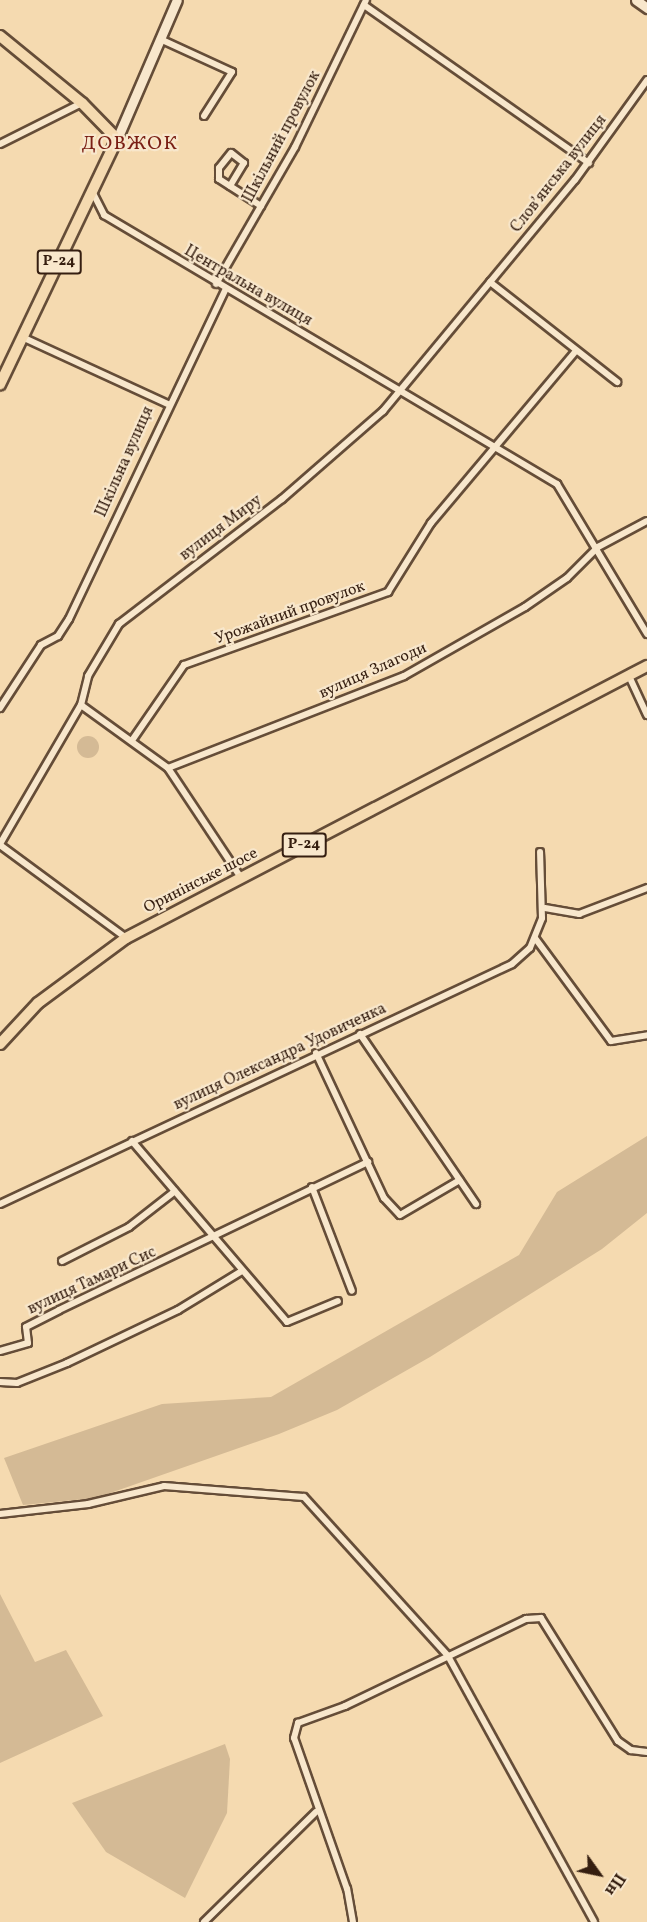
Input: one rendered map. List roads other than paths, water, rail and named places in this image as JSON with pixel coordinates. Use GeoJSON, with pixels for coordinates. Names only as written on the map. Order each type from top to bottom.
{"type":"FeatureCollection","features":[{"type":"Feature","properties":{"kind":"main road"},"geometry":{"type":"LineString","coordinates":[[0,36],[82,103],[117,139]]}},
{"type":"Feature","properties":{"kind":"main road","name":"Р-24"},"geometry":{"type":"LineString","coordinates":[[0,384],[117,139]]}},
{"type":"Feature","properties":{"kind":"main road","name":"Р-24"},"geometry":{"type":"LineString","coordinates":[[629,676],[647,666]]}},
{"type":"Feature","properties":{"kind":"main road","name":"Оринінське шосе"},"geometry":{"type":"LineString","coordinates":[[0,1044],[39,1003],[126,938],[629,676]]}},
{"type":"Feature","properties":{"kind":"street"},"geometry":{"type":"LineString","coordinates":[[117,139],[177,0]]}},
{"type":"Feature","properties":{"kind":"street"},"geometry":{"type":"LineString","coordinates":[[636,0],[647,8]]}},
{"type":"Feature","properties":{"kind":"street"},"geometry":{"type":"LineString","coordinates":[[365,3],[588,163]]}},
{"type":"Feature","properties":{"kind":"street","name":"Шкільний провулок"},"geometry":{"type":"LineString","coordinates":[[216,284],[261,206],[365,3]]}},
{"type":"Feature","properties":{"kind":"street"},"geometry":{"type":"LineString","coordinates":[[160,39],[232,72],[204,116]]}},
{"type":"Feature","properties":{"kind":"street","name":"Словʼянська вулиця"},"geometry":{"type":"LineString","coordinates":[[402,389],[588,163],[647,80]]}},
{"type":"Feature","properties":{"kind":"street"},"geometry":{"type":"LineString","coordinates":[[0,144],[82,103]]}},
{"type":"Feature","properties":{"kind":"street"},"geometry":{"type":"LineString","coordinates":[[230,186],[244,163],[231,153],[218,171],[230,186],[261,206]]}},
{"type":"Feature","properties":{"kind":"street","name":"Центральна вулиця"},"geometry":{"type":"LineString","coordinates":[[93,193],[104,215],[225,290],[402,389],[557,484],[598,547],[647,634]]}},
{"type":"Feature","properties":{"kind":"street"},"geometry":{"type":"LineString","coordinates":[[490,282],[575,352],[617,382]]}},
{"type":"Feature","properties":{"kind":"street","name":"Шкільна вулиця"},"geometry":{"type":"LineString","coordinates":[[0,708],[48,641],[62,632],[79,601],[168,405],[225,290]]}},
{"type":"Feature","properties":{"kind":"street"},"geometry":{"type":"LineString","coordinates":[[22,337],[168,405]]}},
{"type":"Feature","properties":{"kind":"street"},"geometry":{"type":"LineString","coordinates":[[495,448],[575,352]]}},
{"type":"Feature","properties":{"kind":"street","name":"вулиця Миру"},"geometry":{"type":"LineString","coordinates":[[81,705],[88,676],[126,618],[282,500],[402,389]]}},
{"type":"Feature","properties":{"kind":"street","name":"Урожайний провулок"},"geometry":{"type":"LineString","coordinates":[[133,739],[184,665],[388,592],[431,523],[495,448]]}},
{"type":"Feature","properties":{"kind":"street","name":"вулиця Злагоди"},"geometry":{"type":"LineString","coordinates":[[168,768],[404,676],[525,607],[567,578],[598,547],[647,520]]}},
{"type":"Feature","properties":{"kind":"street"},"geometry":{"type":"LineString","coordinates":[[629,676],[647,715]]}},
{"type":"Feature","properties":{"kind":"street"},"geometry":{"type":"LineString","coordinates":[[126,938],[0,844],[81,705],[133,739],[168,768],[241,878]]}},
{"type":"Feature","properties":{"kind":"street","name":"вулиця Олександра Удовиченка"},"geometry":{"type":"LineString","coordinates":[[0,1204],[316,1053],[512,964],[535,938],[544,908],[540,852]]}},
{"type":"Feature","properties":{"kind":"street"},"geometry":{"type":"LineString","coordinates":[[544,908],[579,914],[647,888]]}},
{"type":"Feature","properties":{"kind":"street"},"geometry":{"type":"LineString","coordinates":[[535,938],[611,1041],[647,1035]]}},
{"type":"Feature","properties":{"kind":"street"},"geometry":{"type":"LineString","coordinates":[[360,1034],[476,1204]]}},
{"type":"Feature","properties":{"kind":"street"},"geometry":{"type":"LineString","coordinates":[[316,1053],[384,1198],[402,1217],[460,1180]]}},
{"type":"Feature","properties":{"kind":"street"},"geometry":{"type":"LineString","coordinates":[[132,1141],[287,1322],[338,1301]]}},
{"type":"Feature","properties":{"kind":"street"},"geometry":{"type":"LineString","coordinates":[[210,1233],[368,1162]]}},
{"type":"Feature","properties":{"kind":"street"},"geometry":{"type":"LineString","coordinates":[[312,1187],[352,1291]]}},
{"type":"Feature","properties":{"kind":"street","name":"вулиця Тамари Сис"},"geometry":{"type":"LineString","coordinates":[[62,1261],[129,1227],[175,1191]]}},
{"type":"Feature","properties":{"kind":"street","name":"вулиця Тамари Сис"},"geometry":{"type":"LineString","coordinates":[[0,1351],[28,1343],[26,1327],[145,1272],[210,1233]]}},
{"type":"Feature","properties":{"kind":"street"},"geometry":{"type":"LineString","coordinates":[[0,1382],[17,1383],[68,1363],[178,1310],[242,1271]]}},
{"type":"Feature","properties":{"kind":"street"},"geometry":{"type":"LineString","coordinates":[[0,1514],[88,1504],[164,1486],[304,1497],[448,1656],[594,1922]]}},
{"type":"Feature","properties":{"kind":"street"},"geometry":{"type":"LineString","coordinates":[[353,1922],[347,1889],[316,1812],[294,1738],[298,1723],[345,1707],[526,1619],[542,1618],[618,1741],[631,1750],[647,1752]]}},
{"type":"Feature","properties":{"kind":"street"},"geometry":{"type":"LineString","coordinates":[[204,1922],[316,1812]]}},
{"type":"Feature","properties":{"kind":"district","name":"ДОВЖОК"},"geometry":{"type":"Point","coordinates":[130,144]}}]}
